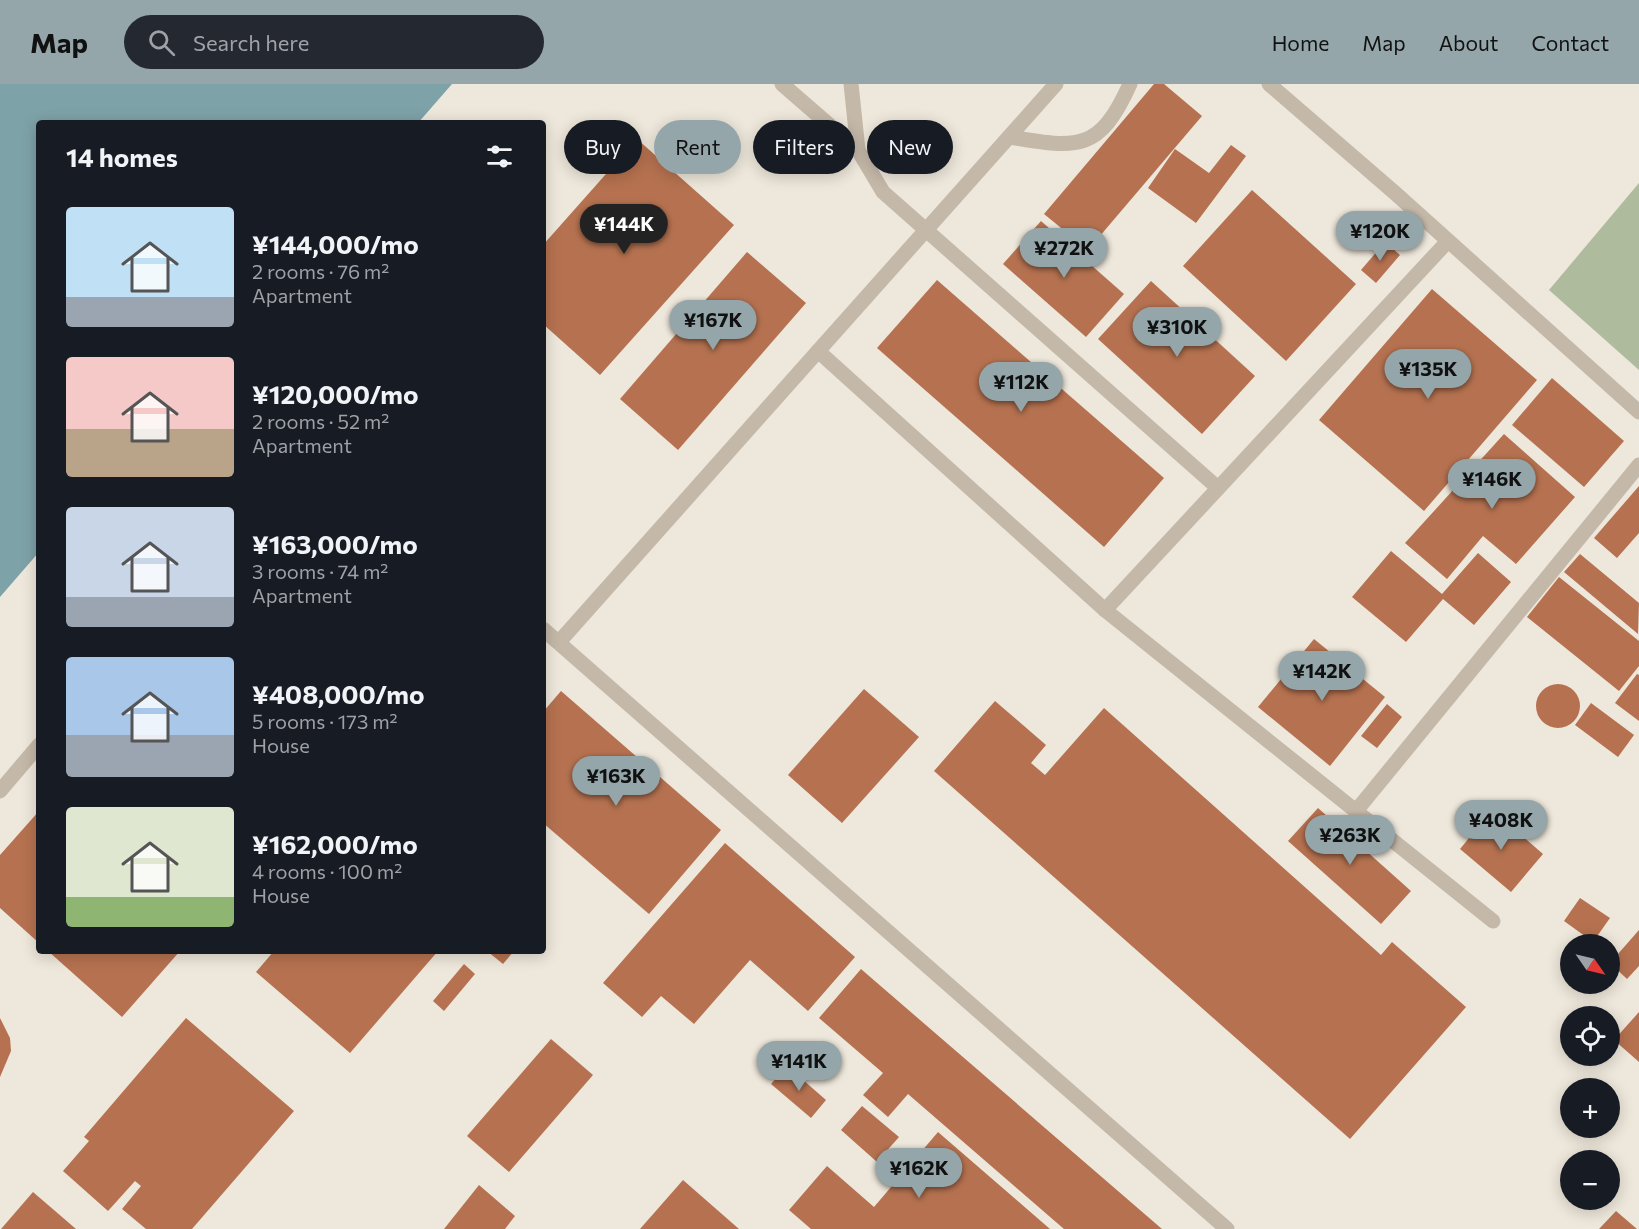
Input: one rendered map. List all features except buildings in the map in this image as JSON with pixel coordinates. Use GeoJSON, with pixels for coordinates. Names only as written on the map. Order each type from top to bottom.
{"type":"FeatureCollection","features":[{"type":"Feature","properties":{"kind":"lane"},"geometry":{"type":"LineString","coordinates":[[782,84],[858,150],[883,192],[1218,488]]}},
{"type":"Feature","properties":{"kind":"lane"},"geometry":{"type":"LineString","coordinates":[[851,84],[858,150]]}},
{"type":"Feature","properties":{"kind":"lane"},"geometry":{"type":"LineString","coordinates":[[559,642],[1056,84]]}},
{"type":"Feature","properties":{"kind":"lane"},"geometry":{"type":"LineString","coordinates":[[1009,137],[1061,146],[1091,138],[1113,117],[1130,84]]}},
{"type":"Feature","properties":{"kind":"lane"},"geometry":{"type":"LineString","coordinates":[[1269,84],[1639,412]]}},
{"type":"Feature","properties":{"kind":"lane"},"geometry":{"type":"LineString","coordinates":[[1105,610],[1448,241]]}},
{"type":"Feature","properties":{"kind":"lane"},"geometry":{"type":"LineString","coordinates":[[818,351],[1105,610],[1493,921]]}},
{"type":"Feature","properties":{"kind":"lane"},"geometry":{"type":"LineString","coordinates":[[1356,811],[1639,465]]}},
{"type":"Feature","properties":{"kind":"lane"},"geometry":{"type":"LineString","coordinates":[[546,631],[1227,1229]]}},
{"type":"Feature","properties":{"kind":"lane"},"geometry":{"type":"LineString","coordinates":[[0,791],[36,749]]}},
{"type":"Feature","properties":{"kind":"green space"},"geometry":{"type":"Polygon","coordinates":[[[1639,183],[1639,370],[1549,290],[1639,183]]]}},
{"type":"Feature","properties":{"kind":"water"},"geometry":{"type":"Polygon","coordinates":[[[0,84],[452,84],[421,120],[36,120],[36,555],[0,597],[0,84]]]}}]}
